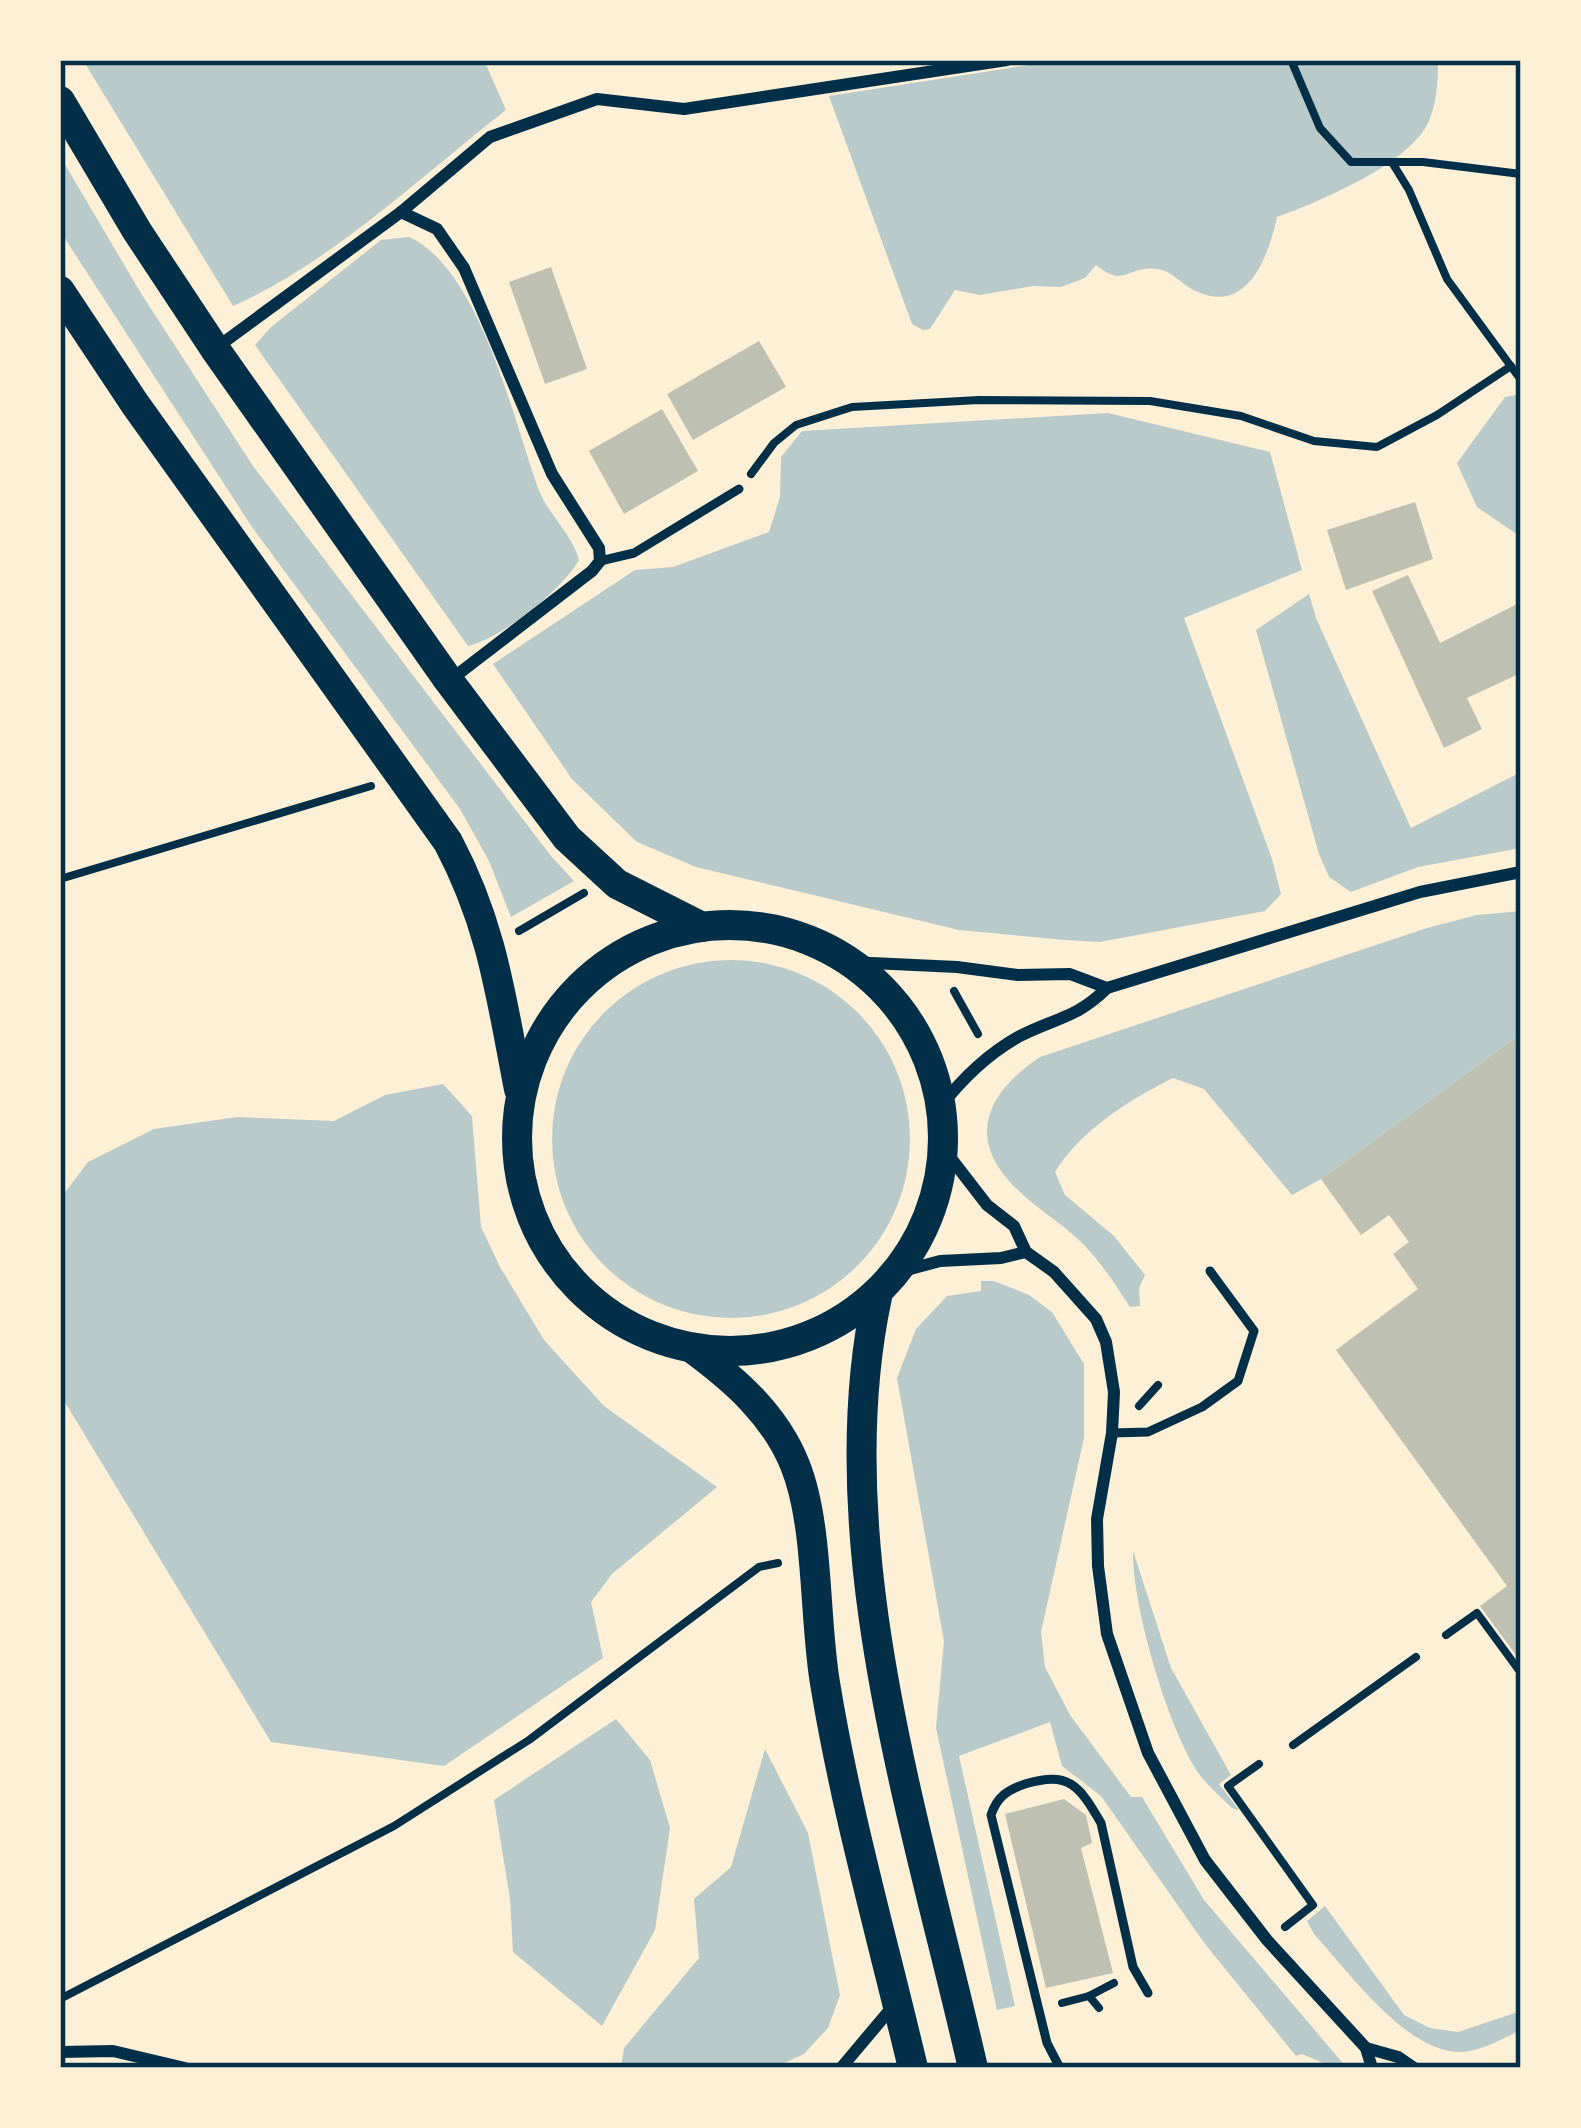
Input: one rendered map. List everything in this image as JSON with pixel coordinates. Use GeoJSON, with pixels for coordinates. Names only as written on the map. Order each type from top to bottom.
{"type":"FeatureCollection","features":[{"type":"Feature","properties":{"kind":"main road"},"geometry":{"type":"LineString","coordinates":[[60,101],[137,231],[215,349],[449,681],[567,838],[617,884],[702,927]]}},
{"type":"Feature","properties":{"kind":"main road"},"geometry":{"type":"LineString","coordinates":[[60,291],[448,842],[468,879],[496,960],[520,1095]]}},
{"type":"Feature","properties":{"kind":"main road"},"geometry":{"type":"LineString","coordinates":[[760,926],[797,935],[850,962],[892,1000],[915,1032],[932,1068],[941,1106],[943,1148],[936,1193],[898,1272],[852,1316],[780,1346],[737,1352],[693,1349],[622,1323],[590,1301],[553,1258],[527,1208],[518,1171],[515,1133],[520,1095],[532,1056],[551,1020],[608,963],[643,943],[702,927],[760,926]]}},
{"type":"Feature","properties":{"kind":"main road"},"geometry":{"type":"LineString","coordinates":[[877,1297],[867,1342],[860,1434],[875,1618],[904,1773],[973,2068]]}},
{"type":"Feature","properties":{"kind":"main road"},"geometry":{"type":"LineString","coordinates":[[693,1349],[761,1410],[796,1467],[807,1511],[825,1683],[913,2068]]}},
{"type":"Feature","properties":{"kind":"street"},"geometry":{"type":"LineString","coordinates":[[215,349],[401,212],[490,137],[597,99],[684,109],[1006,60]]}},
{"type":"Feature","properties":{"kind":"street"},"geometry":{"type":"LineString","coordinates":[[401,212],[437,229],[464,268],[553,474],[598,548],[600,561],[592,572],[449,681]]}},
{"type":"Feature","properties":{"kind":"street"},"geometry":{"type":"LineString","coordinates":[[941,1106],[965,1076],[1013,1040],[1084,1012],[1107,988],[1420,892],[1521,872]]}},
{"type":"Feature","properties":{"kind":"street"},"geometry":{"type":"LineString","coordinates":[[850,962],[1018,975],[1070,974],[1107,988]]}},
{"type":"Feature","properties":{"kind":"street"},"geometry":{"type":"LineString","coordinates":[[943,1148],[987,1205],[1014,1226],[1026,1252],[1054,1272],[1096,1318],[1112,1367],[1112,1433],[1097,1519],[1098,1566],[1107,1634],[1148,1753],[1205,1860],[1268,1940],[1366,2048],[1372,2068]]}},
{"type":"Feature","properties":{"kind":"street"},"geometry":{"type":"LineString","coordinates":[[898,1272],[940,1261],[1026,1252]]}},
{"type":"Feature","properties":{"kind":"street"},"geometry":{"type":"LineString","coordinates":[[841,2068],[897,2001]]}},
{"type":"Feature","properties":{"kind":"street"},"geometry":{"type":"LineString","coordinates":[[1366,2048],[1398,2057],[1414,2068]]}},
{"type":"Feature","properties":{"kind":"street"},"geometry":{"type":"LineString","coordinates":[[60,2051],[113,2051],[185,2068]]}},
{"type":"Feature","properties":{"kind":"lane"},"geometry":{"type":"LineString","coordinates":[[600,561],[634,553],[739,489]]}},
{"type":"Feature","properties":{"kind":"lane"},"geometry":{"type":"LineString","coordinates":[[1112,1433],[1148,1432],[1202,1407],[1238,1381],[1254,1331],[1210,1271]]}},
{"type":"Feature","properties":{"kind":"lane"},"geometry":{"type":"LineString","coordinates":[[1060,2068],[1047,2043],[991,1815],[996,1800],[1011,1788],[1052,1776],[1071,1784],[1089,1802],[1101,1823],[1133,1967],[1148,1993]]}},
{"type":"Feature","properties":{"kind":"path"},"geometry":{"type":"LineString","coordinates":[[1291,60],[1321,128],[1352,162],[1423,162],[1521,173]]}},
{"type":"Feature","properties":{"kind":"path"},"geometry":{"type":"LineString","coordinates":[[1393,164],[1447,279],[1521,380]]}},
{"type":"Feature","properties":{"kind":"path"},"geometry":{"type":"LineString","coordinates":[[739,489],[774,443],[796,425],[852,407],[980,400],[1150,401],[1241,416],[1314,441],[1377,447],[1437,415],[1511,366]]}},
{"type":"Feature","properties":{"kind":"path"},"geometry":{"type":"LineString","coordinates":[[60,879],[372,785]]}},
{"type":"Feature","properties":{"kind":"path"},"geometry":{"type":"LineString","coordinates":[[517,932],[585,892]]}},
{"type":"Feature","properties":{"kind":"path"},"geometry":{"type":"LineString","coordinates":[[954,991],[982,1040]]}},
{"type":"Feature","properties":{"kind":"path"},"geometry":{"type":"LineString","coordinates":[[60,2000],[394,1826],[529,1741],[759,1567],[778,1563]]}},
{"type":"Feature","properties":{"kind":"path"},"geometry":{"type":"LineString","coordinates":[[1445,1635],[1477,1613],[1521,1673]]}},
{"type":"Feature","properties":{"kind":"path"},"geometry":{"type":"LineString","coordinates":[[1293,1745],[1416,1658]]}},
{"type":"Feature","properties":{"kind":"path"},"geometry":{"type":"LineString","coordinates":[[1259,1764],[1228,1786],[1313,1905],[1297,1918]]}},
{"type":"Feature","properties":{"kind":"path"},"geometry":{"type":"LineString","coordinates":[[1049,2006],[1110,1988],[1119,1976]]}},
{"type":"Feature","properties":{"kind":"path"},"geometry":{"type":"LineString","coordinates":[[1089,1996],[1099,2008]]}},
{"type":"Feature","properties":{"kind":"shaded area"},"geometry":{"type":"Polygon","coordinates":[[[83,60],[484,60],[506,110],[340,242],[233,306],[83,60]]]}},
{"type":"Feature","properties":{"kind":"shaded area"},"geometry":{"type":"Polygon","coordinates":[[[1061,60],[1438,60],[1438,76],[1430,117],[1416,140],[1360,180],[1277,217],[1260,266],[1240,290],[1209,296],[1162,270],[1120,276],[1096,265],[1085,278],[1061,287],[1033,286],[980,295],[955,290],[930,329],[923,330],[912,324],[829,96],[1061,60]]]}},
{"type":"Feature","properties":{"kind":"shaded area"},"geometry":{"type":"Polygon","coordinates":[[[60,156],[142,295],[253,466],[574,881],[511,917],[489,861],[460,809],[252,527],[60,231],[60,156]]]}},
{"type":"Feature","properties":{"kind":"shaded area"},"geometry":{"type":"Polygon","coordinates":[[[409,237],[434,254],[474,312],[505,386],[538,488],[579,560],[530,611],[468,646],[255,345],[381,240],[409,237]]]}},
{"type":"Feature","properties":{"kind":"shaded area"},"geometry":{"type":"Polygon","coordinates":[[[1521,394],[1521,537],[1477,507],[1457,463],[1505,397],[1521,394]]]}},
{"type":"Feature","properties":{"kind":"shaded area"},"geometry":{"type":"Polygon","coordinates":[[[1108,413],[1270,452],[1302,570],[1184,618],[1272,859],[1281,894],[1265,911],[1100,942],[1065,940],[959,930],[696,867],[637,842],[572,779],[493,664],[635,570],[673,567],[769,532],[780,497],[781,457],[802,431],[1108,413]]]}},
{"type":"Feature","properties":{"kind":"shaded area"},"geometry":{"type":"Polygon","coordinates":[[[1309,594],[1411,828],[1521,772],[1521,848],[1418,867],[1351,892],[1329,877],[1256,630],[1309,594]]]}},
{"type":"Feature","properties":{"kind":"shaded area"},"geometry":{"type":"Polygon","coordinates":[[[1521,911],[1521,1034],[1292,1195],[1204,1089],[1173,1078],[1123,1106],[1078,1143],[1055,1172],[1065,1195],[1114,1236],[1145,1275],[1139,1288],[1140,1306],[1130,1307],[1089,1250],[1021,1193],[992,1156],[987,1138],[994,1103],[1040,1057],[1427,928],[1477,915],[1521,911]]]}},
{"type":"Feature","properties":{"kind":"shaded area"},"geometry":{"type":"Polygon","coordinates":[[[731,960],[800,973],[858,1012],[897,1070],[910,1139],[897,1208],[858,1266],[800,1305],[731,1318],[662,1305],[604,1266],[565,1208],[552,1139],[565,1070],[604,1012],[662,973],[731,960]]]}},
{"type":"Feature","properties":{"kind":"shaded area"},"geometry":{"type":"Polygon","coordinates":[[[443,1084],[472,1116],[481,1227],[544,1340],[604,1406],[717,1487],[612,1574],[591,1602],[603,1658],[444,1766],[271,1742],[60,1394],[60,1199],[88,1162],[154,1129],[237,1117],[334,1121],[385,1095],[443,1084]]]}},
{"type":"Feature","properties":{"kind":"shaded area"},"geometry":{"type":"Polygon","coordinates":[[[981,1281],[994,1281],[1029,1295],[1052,1312],[1084,1364],[1084,1438],[1041,1632],[1045,1667],[1070,1715],[1131,1797],[1142,1797],[1204,1900],[1347,2068],[1296,2056],[1205,1944],[1101,1796],[1062,1766],[1050,1722],[959,1756],[1015,2006],[997,2010],[936,1728],[944,1641],[897,1378],[916,1329],[947,1296],[981,1291],[981,1281]]]}},
{"type":"Feature","properties":{"kind":"shaded area"},"geometry":{"type":"Polygon","coordinates":[[[1133,1551],[1171,1668],[1231,1775],[1219,1784],[1239,1810],[1199,1774],[1175,1728],[1145,1633],[1133,1551]]]}},
{"type":"Feature","properties":{"kind":"shaded area"},"geometry":{"type":"Polygon","coordinates":[[[616,1719],[650,1760],[670,1828],[655,1930],[602,2026],[513,1952],[494,1800],[616,1719]]]}},
{"type":"Feature","properties":{"kind":"shaded area"},"geometry":{"type":"Polygon","coordinates":[[[765,1749],[808,1833],[840,1995],[828,2028],[804,2054],[773,2068],[621,2068],[624,2048],[699,1958],[694,1899],[731,1867],[765,1749]]]}},
{"type":"Feature","properties":{"kind":"shaded area"},"geometry":{"type":"Polygon","coordinates":[[[1325,1906],[1404,2015],[1430,2028],[1458,2032],[1521,2011],[1521,2030],[1459,2052],[1418,2038],[1379,2006],[1314,1934],[1307,1921],[1325,1906]]]}},
{"type":"Feature","properties":{"kind":"building"},"geometry":{"type":"Polygon","coordinates":[[[551,267],[587,369],[545,384],[509,282],[551,267]]]}},
{"type":"Feature","properties":{"kind":"building"},"geometry":{"type":"Polygon","coordinates":[[[759,341],[786,387],[693,440],[667,394],[759,341]]]}},
{"type":"Feature","properties":{"kind":"building"},"geometry":{"type":"Polygon","coordinates":[[[662,409],[698,471],[624,514],[589,451],[662,409]]]}},
{"type":"Feature","properties":{"kind":"building"},"geometry":{"type":"Polygon","coordinates":[[[1415,502],[1433,559],[1346,590],[1327,530],[1415,502]]]}},
{"type":"Feature","properties":{"kind":"building"},"geometry":{"type":"Polygon","coordinates":[[[1408,575],[1440,643],[1517,604],[1521,612],[1521,673],[1467,698],[1482,729],[1444,748],[1372,591],[1408,575]]]}},
{"type":"Feature","properties":{"kind":"building"},"geometry":{"type":"Polygon","coordinates":[[[1521,1034],[1521,1662],[1480,1606],[1507,1586],[1336,1350],[1418,1289],[1393,1254],[1409,1242],[1389,1215],[1361,1235],[1321,1179],[1521,1034]]]}},
{"type":"Feature","properties":{"kind":"building"},"geometry":{"type":"Polygon","coordinates":[[[1064,1799],[1086,1815],[1092,1843],[1081,1848],[1113,1973],[1046,1988],[1005,1814],[1064,1799]]]}}]}
